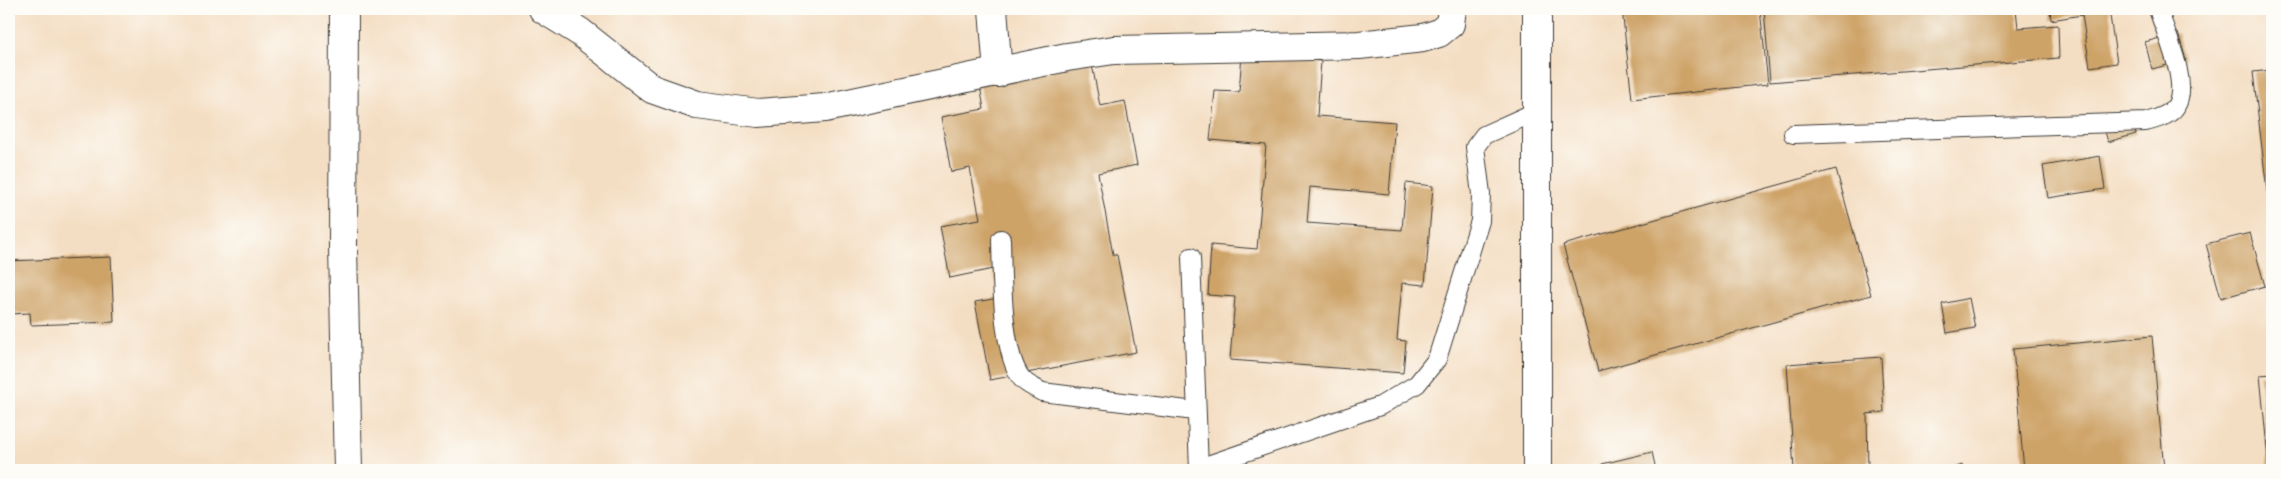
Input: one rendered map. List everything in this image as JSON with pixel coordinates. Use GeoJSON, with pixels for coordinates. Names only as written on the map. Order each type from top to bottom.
{"type":"FeatureCollection","features":[{"type":"Feature","properties":{"kind":"street"},"geometry":{"type":"LineString","coordinates":[[344,9],[343,247],[348,470]]}},
{"type":"Feature","properties":{"kind":"street"},"geometry":{"type":"LineString","coordinates":[[543,9],[580,32],[652,89],[697,105],[758,113],[825,108],[998,74],[1067,57],[1114,50],[1360,45],[1423,38],[1439,33],[1450,24],[1452,9]]}},
{"type":"Feature","properties":{"kind":"street"},"geometry":{"type":"LineString","coordinates":[[993,9],[998,74]]}},
{"type":"Feature","properties":{"kind":"street"},"geometry":{"type":"LineString","coordinates":[[1537,9],[1537,470]]}},
{"type":"Feature","properties":{"kind":"lane"},"geometry":{"type":"LineString","coordinates":[[1793,134],[2146,122],[2163,117],[2177,106],[2182,81],[2158,9]]}},
{"type":"Feature","properties":{"kind":"lane"},"geometry":{"type":"LineString","coordinates":[[1190,257],[1199,469],[1380,406],[1417,384],[1437,359],[1480,221],[1481,194],[1475,147],[1484,135],[1537,111]]}},
{"type":"Feature","properties":{"kind":"lane"},"geometry":{"type":"LineString","coordinates":[[1001,239],[1006,324],[1014,366],[1023,381],[1042,392],[1195,410]]}},
{"type":"Feature","properties":{"kind":"building"},"geometry":{"type":"Polygon","coordinates":[[[1622,9],[1760,9],[1768,84],[1632,99],[1622,9]]]}},
{"type":"Feature","properties":{"kind":"building"},"geometry":{"type":"Polygon","coordinates":[[[1764,9],[2016,9],[2018,28],[2058,25],[2059,58],[1770,82],[1764,9]]]}},
{"type":"Feature","properties":{"kind":"building"},"geometry":{"type":"Polygon","coordinates":[[[2050,9],[2109,9],[2117,63],[2090,67],[2082,15],[2051,20],[2050,9]]]}},
{"type":"Feature","properties":{"kind":"building"},"geometry":{"type":"Polygon","coordinates":[[[2178,33],[2186,60],[2152,69],[2145,42],[2178,33]]]}},
{"type":"Feature","properties":{"kind":"building"},"geometry":{"type":"Polygon","coordinates":[[[1089,49],[1100,106],[1125,101],[1137,165],[1098,173],[1113,255],[1117,255],[1136,352],[990,380],[975,302],[999,298],[993,269],[950,278],[940,226],[980,219],[970,168],[951,172],[941,117],[984,109],[978,74],[1089,49]]]}},
{"type":"Feature","properties":{"kind":"building"},"geometry":{"type":"Polygon","coordinates":[[[1242,55],[1321,61],[1317,116],[1395,122],[1389,194],[1310,187],[1307,223],[1402,230],[1406,183],[1433,186],[1425,285],[1402,283],[1397,340],[1406,341],[1403,373],[1230,360],[1235,297],[1208,295],[1211,245],[1257,249],[1266,145],[1210,140],[1215,91],[1239,92],[1242,55]]]}},
{"type":"Feature","properties":{"kind":"building"},"geometry":{"type":"Polygon","coordinates":[[[2272,70],[2272,208],[2269,208],[2253,72],[2272,70]]]}},
{"type":"Feature","properties":{"kind":"building"},"geometry":{"type":"Polygon","coordinates":[[[2132,116],[2136,134],[2108,142],[2103,124],[2132,116]]]}},
{"type":"Feature","properties":{"kind":"building"},"geometry":{"type":"Polygon","coordinates":[[[2100,156],[2105,189],[2048,198],[2043,166],[2100,156]]]}},
{"type":"Feature","properties":{"kind":"building"},"geometry":{"type":"Polygon","coordinates":[[[1836,169],[1871,295],[1598,371],[1563,245],[1836,169]]]}},
{"type":"Feature","properties":{"kind":"building"},"geometry":{"type":"Polygon","coordinates":[[[2250,233],[2265,286],[2221,298],[2206,244],[2250,233]]]}},
{"type":"Feature","properties":{"kind":"building"},"geometry":{"type":"Polygon","coordinates":[[[111,257],[114,322],[31,325],[30,313],[9,314],[9,261],[111,257]]]}},
{"type":"Feature","properties":{"kind":"building"},"geometry":{"type":"Polygon","coordinates":[[[1969,298],[1975,328],[1947,333],[1942,304],[1969,298]]]}},
{"type":"Feature","properties":{"kind":"building"},"geometry":{"type":"Polygon","coordinates":[[[2152,336],[2164,470],[2024,470],[2013,349],[2152,336]]]}},
{"type":"Feature","properties":{"kind":"building"},"geometry":{"type":"Polygon","coordinates":[[[1881,357],[1884,412],[1867,414],[1868,470],[1794,470],[1787,364],[1881,357]]]}},
{"type":"Feature","properties":{"kind":"building"},"geometry":{"type":"Polygon","coordinates":[[[2272,374],[2272,470],[2269,470],[2260,375],[2272,374]]]}},
{"type":"Feature","properties":{"kind":"building"},"geometry":{"type":"Polygon","coordinates":[[[1652,452],[1656,470],[1604,470],[1602,464],[1652,452]]]}},
{"type":"Feature","properties":{"kind":"building"},"geometry":{"type":"Polygon","coordinates":[[[1962,465],[1964,470],[1948,470],[1962,465]]]}}]}
